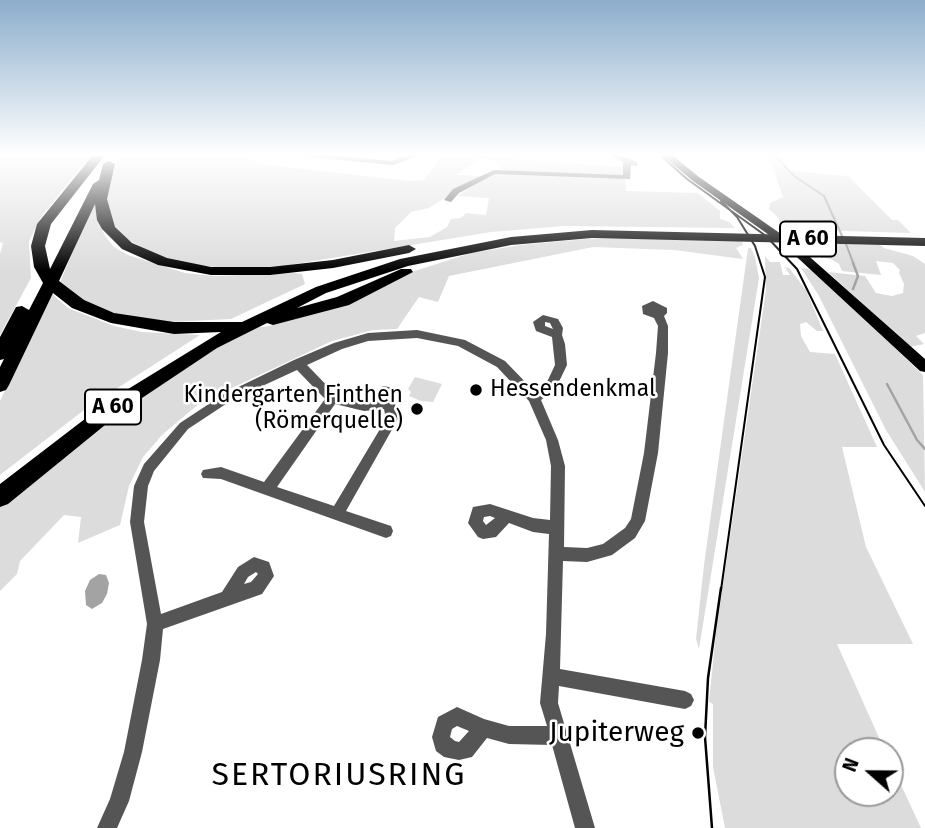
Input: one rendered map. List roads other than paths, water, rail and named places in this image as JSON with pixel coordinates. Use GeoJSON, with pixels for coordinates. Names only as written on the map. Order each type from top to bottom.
{"type":"FeatureCollection","features":[{"type":"Feature","properties":{"kind":"highway"},"geometry":{"type":"LineString","coordinates":[[71,194],[48,217],[39,236],[38,257],[46,278],[65,296],[111,318],[151,326],[198,328],[271,321],[343,301],[471,244]]}},
{"type":"Feature","properties":{"kind":"highway"},"geometry":{"type":"LineString","coordinates":[[0,385],[46,278],[88,194]]}},
{"type":"Feature","properties":{"kind":"highway"},"geometry":{"type":"LineString","coordinates":[[102,194],[104,220],[109,229],[137,252],[177,266],[221,272],[270,271],[471,244]]}},
{"type":"Feature","properties":{"kind":"highway","name":"A 60"},"geometry":{"type":"LineString","coordinates":[[0,485],[116,395],[232,327],[351,273],[406,256],[471,244],[592,234],[732,234],[925,240]]}},
{"type":"Feature","properties":{"kind":"highway","name":"A 60"},"geometry":{"type":"LineString","coordinates":[[0,497],[114,407],[232,327],[356,277],[471,244]]}},
{"type":"Feature","properties":{"kind":"highway"},"geometry":{"type":"LineString","coordinates":[[0,354],[46,278]]}},
{"type":"Feature","properties":{"kind":"main road"},"geometry":{"type":"LineString","coordinates":[[717,194],[790,245],[925,367]]}},
{"type":"Feature","properties":{"kind":"street"},"geometry":{"type":"LineString","coordinates":[[448,200],[454,194]]}},
{"type":"Feature","properties":{"kind":"street"},"geometry":{"type":"LineString","coordinates":[[557,554],[587,555],[607,550],[630,533],[638,521],[650,453],[662,353],[663,326],[658,315]]}},
{"type":"Feature","properties":{"kind":"street"},"geometry":{"type":"LineString","coordinates":[[107,828],[118,801],[135,741],[145,698],[155,624],[137,522],[141,486],[149,468],[170,440],[199,415],[298,363],[338,346],[368,337],[395,334],[430,336],[461,343],[491,357],[511,372],[534,399],[552,440],[558,466],[557,554],[549,703],[584,828]]}},
{"type":"Feature","properties":{"kind":"street"},"geometry":{"type":"LineString","coordinates":[[534,399],[552,386],[559,374],[561,357],[557,335]]}},
{"type":"Feature","properties":{"kind":"street"},"geometry":{"type":"LineString","coordinates":[[298,363],[332,399],[364,406],[389,404],[392,419],[337,513]]}},
{"type":"Feature","properties":{"kind":"street"},"geometry":{"type":"LineString","coordinates":[[267,489],[332,399]]}},
{"type":"Feature","properties":{"kind":"street"},"geometry":{"type":"LineString","coordinates":[[208,474],[221,473],[386,531]]}},
{"type":"Feature","properties":{"kind":"street"},"geometry":{"type":"LineString","coordinates":[[506,517],[557,528]]}},
{"type":"Feature","properties":{"kind":"street"},"geometry":{"type":"LineString","coordinates":[[155,624],[228,597]]}},
{"type":"Feature","properties":{"kind":"street"},"geometry":{"type":"LineString","coordinates":[[550,676],[685,700]]}},
{"type":"Feature","properties":{"kind":"street"},"geometry":{"type":"LineString","coordinates":[[483,728],[509,735],[557,736]]}},
{"type":"Feature","properties":{"kind":"waterway"},"geometry":{"type":"LineString","coordinates":[[820,194],[843,238]]}},
{"type":"Feature","properties":{"kind":"waterway"},"geometry":{"type":"LineString","coordinates":[[846,244],[854,265]]}},
{"type":"Feature","properties":{"kind":"waterway"},"geometry":{"type":"LineString","coordinates":[[853,263],[858,276],[853,289]]}},
{"type":"Feature","properties":{"kind":"waterway"},"geometry":{"type":"LineString","coordinates":[[887,384],[917,440],[925,449]]}},
{"type":"Feature","properties":{"kind":"tram line"},"geometry":{"type":"LineString","coordinates":[[707,194],[730,210]]}},
{"type":"Feature","properties":{"kind":"tram line"},"geometry":{"type":"LineString","coordinates":[[721,201],[730,210]]}},
{"type":"Feature","properties":{"kind":"tram line"},"geometry":{"type":"LineString","coordinates":[[721,590],[765,277],[755,246],[730,210]]}},
{"type":"Feature","properties":{"kind":"tram line"},"geometry":{"type":"LineString","coordinates":[[730,210],[766,236],[797,269],[884,445],[925,506]]}},
{"type":"Feature","properties":{"kind":"tram line"},"geometry":{"type":"LineString","coordinates":[[712,828],[705,737],[708,678],[721,588]]}},
{"type":"Feature","properties":{"kind":"place","name":"Hessendenkmal"},"geometry":{"type":"Point","coordinates":[476,390]}},
{"type":"Feature","properties":{"kind":"place","name":"Kindergarten Finthen (Römerquelle)"},"geometry":{"type":"Point","coordinates":[417,409]}},
{"type":"Feature","properties":{"kind":"place","name":"Jupiterweg"},"geometry":{"type":"Point","coordinates":[698,733]}},
{"type":"Feature","properties":{"kind":"district","name":"SERTORIUSRING"},"geometry":{"type":"Point","coordinates":[339,776]}}]}
